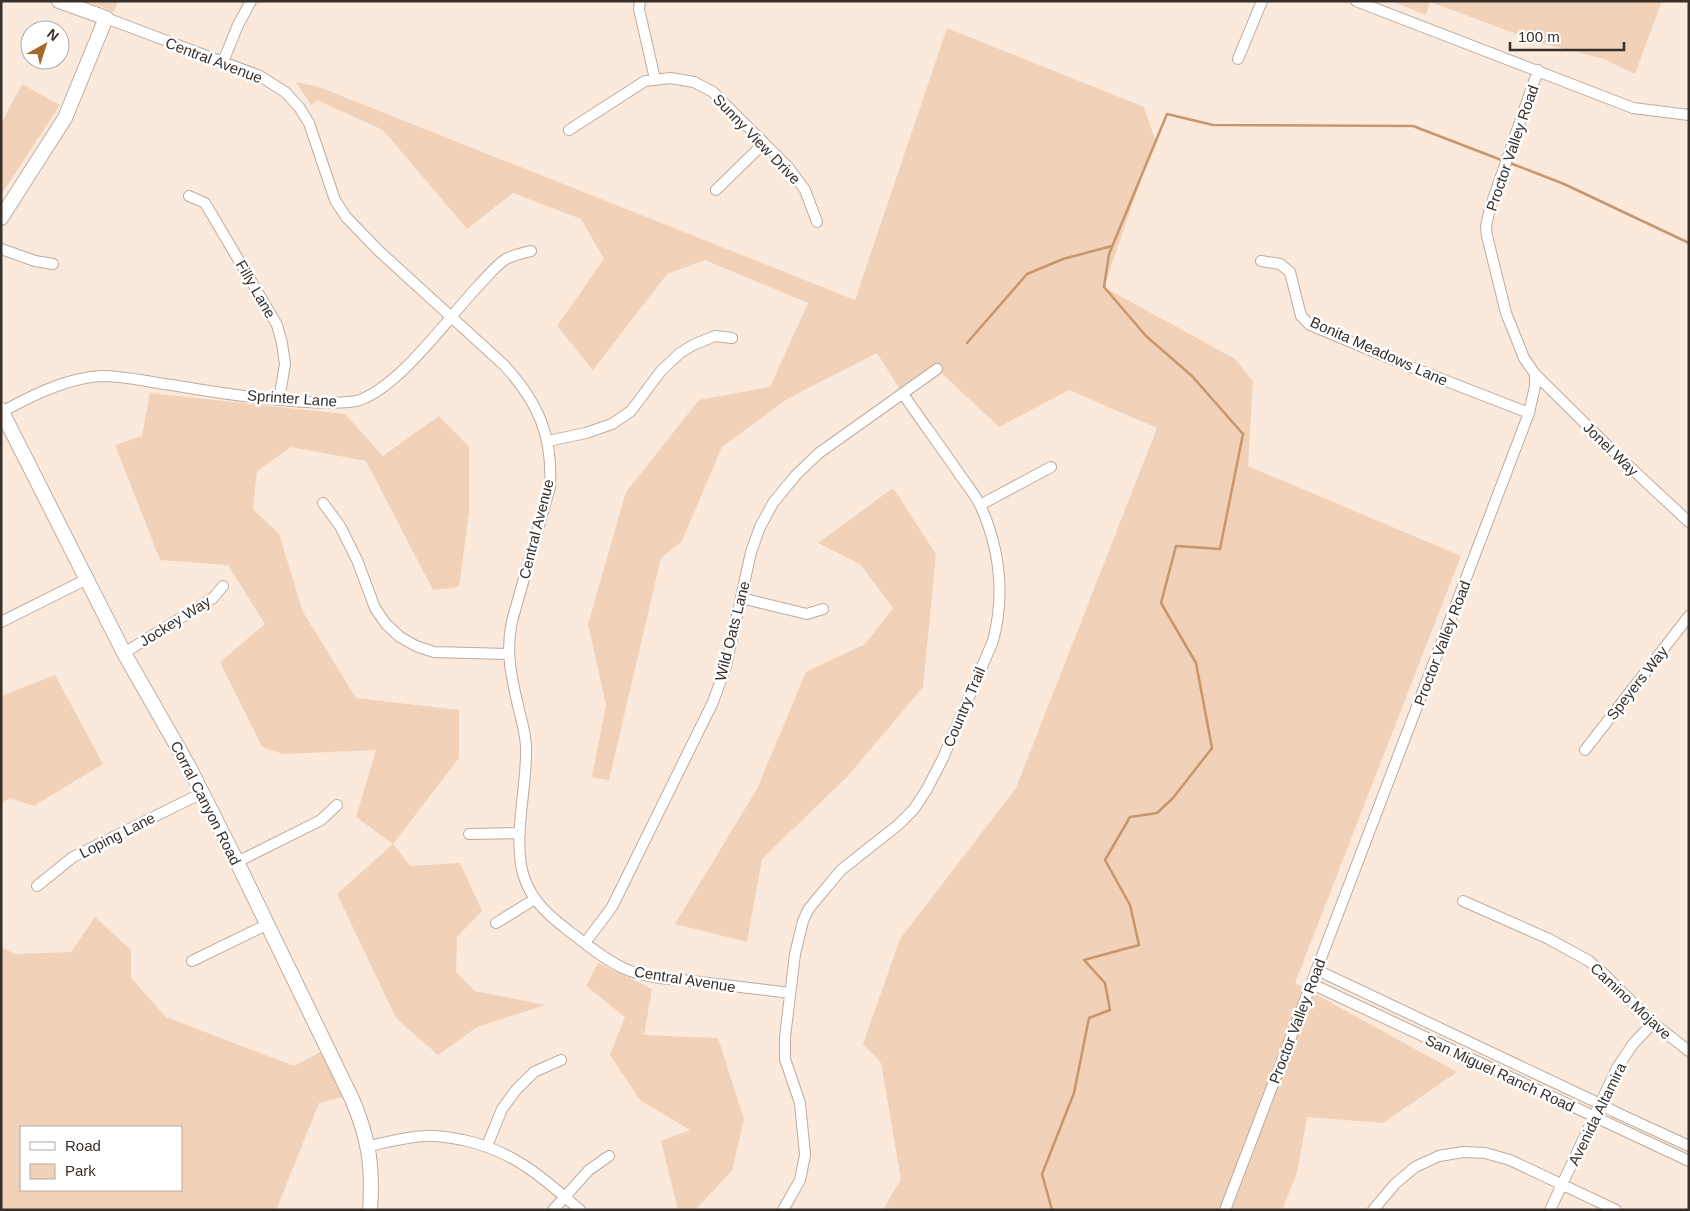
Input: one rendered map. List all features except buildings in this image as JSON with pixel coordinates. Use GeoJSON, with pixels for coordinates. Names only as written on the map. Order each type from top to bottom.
{"type":"FeatureCollection","features":[{"type":"Feature","properties":{"kind":"main road","name":"Central Avenue"},"geometry":{"type":"LineString","coordinates":[[59,1],[106,18]]}},
{"type":"Feature","properties":{"kind":"main road"},"geometry":{"type":"LineString","coordinates":[[1,218],[65,118],[106,18]]}},
{"type":"Feature","properties":{"kind":"main road","name":"Corral Canyon Road"},"geometry":{"type":"LineString","coordinates":[[2,411],[124,653],[202,794],[237,862],[352,1099],[369,1146],[372,1167],[370,1210]]}},
{"type":"Feature","properties":{"kind":"street"},"geometry":{"type":"LineString","coordinates":[[223,62],[238,25],[251,1]]}},
{"type":"Feature","properties":{"kind":"street"},"geometry":{"type":"LineString","coordinates":[[640,1],[639,9],[655,79]]}},
{"type":"Feature","properties":{"kind":"street"},"geometry":{"type":"LineString","coordinates":[[1238,59],[1262,1]]}},
{"type":"Feature","properties":{"kind":"street"},"geometry":{"type":"LineString","coordinates":[[1356,1],[1633,108],[1689,115]]}},
{"type":"Feature","properties":{"kind":"street","name":"Central Avenue"},"geometry":{"type":"LineString","coordinates":[[106,18],[260,76],[274,84],[292,100],[309,123],[332,191],[346,217],[364,237],[504,365],[522,385],[538,414],[548,441],[551,473],[550,487],[512,620],[508,654],[526,746],[526,773],[520,833],[521,866],[526,883],[535,899],[550,917],[585,943],[618,966],[639,974],[790,993]]}},
{"type":"Feature","properties":{"kind":"street","name":"Proctor Valley Road"},"geometry":{"type":"LineString","coordinates":[[1225,1210],[1529,414],[1535,386],[1535,374],[1524,358],[1506,313],[1486,236],[1486,226],[1490,208],[1538,70]]}},
{"type":"Feature","properties":{"kind":"street","name":"Sunny View Drive"},"geometry":{"type":"LineString","coordinates":[[569,130],[645,81],[678,78],[694,82],[707,88],[788,167],[805,190],[817,222]]}},
{"type":"Feature","properties":{"kind":"street"},"geometry":{"type":"LineString","coordinates":[[716,190],[764,143]]}},
{"type":"Feature","properties":{"kind":"street","name":"Filly Lane"},"geometry":{"type":"LineString","coordinates":[[189,196],[206,203],[277,325],[285,364],[279,400]]}},
{"type":"Feature","properties":{"kind":"street"},"geometry":{"type":"LineString","coordinates":[[1,249],[35,262],[53,264]]}},
{"type":"Feature","properties":{"kind":"street","name":"Sprinter Lane"},"geometry":{"type":"LineString","coordinates":[[2,411],[60,384],[100,376],[120,377],[279,400],[347,402],[359,400],[393,380],[506,258],[531,250]]}},
{"type":"Feature","properties":{"kind":"street","name":"Bonita Meadows Lane"},"geometry":{"type":"LineString","coordinates":[[1261,261],[1280,264],[1290,272],[1301,316],[1310,325],[1529,414]]}},
{"type":"Feature","properties":{"kind":"street"},"geometry":{"type":"LineString","coordinates":[[548,441],[586,433],[612,424],[631,411],[661,371],[680,353],[693,345],[715,336],[732,338]]}},
{"type":"Feature","properties":{"kind":"street","name":"Wild Oats Lane"},"geometry":{"type":"LineString","coordinates":[[585,943],[612,907],[714,702],[726,666],[755,539],[766,515],[801,469],[820,453],[937,369]]}},
{"type":"Feature","properties":{"kind":"street","name":"Jonel Way"},"geometry":{"type":"LineString","coordinates":[[1535,374],[1689,522]]}},
{"type":"Feature","properties":{"kind":"street","name":"Country Trail"},"geometry":{"type":"LineString","coordinates":[[783,1210],[800,1180],[805,1155],[800,1103],[785,1059],[785,1037],[795,954],[803,921],[808,910],[841,870],[898,825],[914,809],[927,789],[943,758],[993,640],[999,609],[999,570],[994,544],[980,506],[903,394]]}},
{"type":"Feature","properties":{"kind":"street"},"geometry":{"type":"LineString","coordinates":[[980,506],[1051,467]]}},
{"type":"Feature","properties":{"kind":"street"},"geometry":{"type":"LineString","coordinates":[[323,503],[340,526],[358,560],[375,608],[386,624],[400,637],[416,646],[434,652],[508,654]]}},
{"type":"Feature","properties":{"kind":"street"},"geometry":{"type":"LineString","coordinates":[[1,622],[87,579]]}},
{"type":"Feature","properties":{"kind":"street","name":"Jockey Way"},"geometry":{"type":"LineString","coordinates":[[124,653],[214,598],[223,586]]}},
{"type":"Feature","properties":{"kind":"street"},"geometry":{"type":"LineString","coordinates":[[740,598],[807,614],[823,609]]}},
{"type":"Feature","properties":{"kind":"street","name":"Speyers Way"},"geometry":{"type":"LineString","coordinates":[[1585,750],[1689,616]]}},
{"type":"Feature","properties":{"kind":"street","name":"Loping Lane"},"geometry":{"type":"LineString","coordinates":[[37,886],[73,857],[202,794]]}},
{"type":"Feature","properties":{"kind":"street"},"geometry":{"type":"LineString","coordinates":[[237,862],[321,820],[337,805]]}},
{"type":"Feature","properties":{"kind":"street"},"geometry":{"type":"LineString","coordinates":[[469,834],[520,833]]}},
{"type":"Feature","properties":{"kind":"street"},"geometry":{"type":"LineString","coordinates":[[496,923],[535,899]]}},
{"type":"Feature","properties":{"kind":"street","name":"Camino Mojave"},"geometry":{"type":"LineString","coordinates":[[1463,901],[1549,939],[1583,958],[1603,973],[1653,1023],[1689,1051]]}},
{"type":"Feature","properties":{"kind":"street"},"geometry":{"type":"LineString","coordinates":[[192,961],[268,924]]}},
{"type":"Feature","properties":{"kind":"street","name":"San Miguel Ranch Road"},"geometry":{"type":"LineString","coordinates":[[1317,970],[1689,1146]]}},
{"type":"Feature","properties":{"kind":"street","name":"San Miguel Ranch Road"},"geometry":{"type":"LineString","coordinates":[[1312,984],[1689,1162]]}},
{"type":"Feature","properties":{"kind":"street","name":"Avenida Altamira"},"geometry":{"type":"LineString","coordinates":[[1550,1210],[1617,1068],[1634,1044],[1653,1023]]}},
{"type":"Feature","properties":{"kind":"street"},"geometry":{"type":"LineString","coordinates":[[487,1146],[502,1109],[516,1090],[534,1072],[561,1060]]}},
{"type":"Feature","properties":{"kind":"street"},"geometry":{"type":"LineString","coordinates":[[369,1146],[426,1136],[450,1137],[487,1146],[507,1154],[524,1164],[580,1210]]}},
{"type":"Feature","properties":{"kind":"street"},"geometry":{"type":"LineString","coordinates":[[1373,1210],[1407,1173],[1426,1161],[1446,1154],[1474,1152],[1496,1155],[1516,1162],[1616,1210]]}},
{"type":"Feature","properties":{"kind":"street"},"geometry":{"type":"LineString","coordinates":[[553,1210],[589,1170],[609,1156]]}},
{"type":"Feature","properties":{"kind":"green space"},"geometry":{"type":"Polygon","coordinates":[[[86,1],[118,1],[114,12],[86,1]]]}},
{"type":"Feature","properties":{"kind":"green space"},"geometry":{"type":"Polygon","coordinates":[[[1391,1],[1662,1],[1635,74],[1604,59],[1541,43],[1430,2],[1426,15],[1391,1]]]}},
{"type":"Feature","properties":{"kind":"green space"},"geometry":{"type":"Polygon","coordinates":[[[947,28],[1144,107],[1155,139],[1104,287],[1235,359],[1253,381],[1248,466],[1461,556],[1295,983],[1457,1072],[1383,1123],[1307,1117],[1297,1173],[1282,1210],[883,1210],[901,1179],[881,1063],[863,1044],[900,939],[1016,788],[1157,428],[1069,390],[999,427],[937,369],[903,394],[877,353],[787,399],[722,447],[682,541],[661,558],[609,780],[592,777],[606,705],[588,624],[626,492],[699,400],[770,387],[808,303],[705,260],[667,274],[593,370],[557,326],[604,259],[581,219],[513,193],[467,229],[383,130],[317,100],[311,105],[296,82],[319,87],[855,300],[947,28]]]}},
{"type":"Feature","properties":{"kind":"green space"},"geometry":{"type":"Polygon","coordinates":[[[22,84],[60,105],[1,195],[1,124],[22,84]]]}},
{"type":"Feature","properties":{"kind":"green space"},"geometry":{"type":"Polygon","coordinates":[[[150,393],[345,414],[383,456],[439,416],[469,447],[469,513],[459,587],[433,590],[366,461],[291,447],[257,471],[253,509],[279,534],[303,612],[356,698],[459,710],[459,758],[393,844],[356,817],[376,750],[283,754],[262,747],[220,662],[265,624],[228,565],[160,560],[115,445],[142,436],[150,393]]]}},
{"type":"Feature","properties":{"kind":"green space"},"geometry":{"type":"Polygon","coordinates":[[[893,488],[936,554],[923,687],[847,777],[762,859],[747,942],[675,924],[757,789],[806,672],[865,644],[893,608],[860,564],[818,543],[893,488]]]}},
{"type":"Feature","properties":{"kind":"green space"},"geometry":{"type":"Polygon","coordinates":[[[55,675],[103,764],[34,806],[9,798],[1,804],[1,696],[55,675]]]}},
{"type":"Feature","properties":{"kind":"green space"},"geometry":{"type":"Polygon","coordinates":[[[393,844],[410,866],[460,863],[482,911],[457,937],[456,972],[475,991],[545,1005],[477,1027],[438,1055],[396,1018],[337,894],[393,844]]]}},
{"type":"Feature","properties":{"kind":"green space"},"geometry":{"type":"Polygon","coordinates":[[[95,917],[131,950],[131,978],[166,1017],[294,1066],[328,1048],[350,1095],[319,1103],[276,1210],[1,1210],[1,947],[15,954],[71,952],[95,917]]]}},
{"type":"Feature","properties":{"kind":"green space"},"geometry":{"type":"Polygon","coordinates":[[[598,963],[652,989],[644,1035],[718,1038],[744,1119],[732,1171],[695,1210],[678,1210],[661,1141],[690,1130],[640,1100],[610,1055],[625,1017],[586,986],[598,963]]]}},
{"type":"Feature","properties":{"kind":"waterway"},"geometry":{"type":"LineString","coordinates":[[1052,1210],[1042,1174],[1074,1093],[1089,1018],[1110,1010],[1105,983],[1084,960],[1139,945],[1130,905],[1105,860],[1130,817],[1157,813],[1173,798],[1212,748],[1196,663],[1161,603],[1176,546],[1220,549],[1243,434],[1192,376],[1146,336],[1104,287],[1109,254],[1167,114],[1213,125],[1413,126],[1504,161]]}},
{"type":"Feature","properties":{"kind":"waterway"},"geometry":{"type":"LineString","coordinates":[[1510,163],[1564,184],[1689,243]]}},
{"type":"Feature","properties":{"kind":"waterway"},"geometry":{"type":"LineString","coordinates":[[967,343],[1027,274],[1063,259],[1112,246]]}}]}
